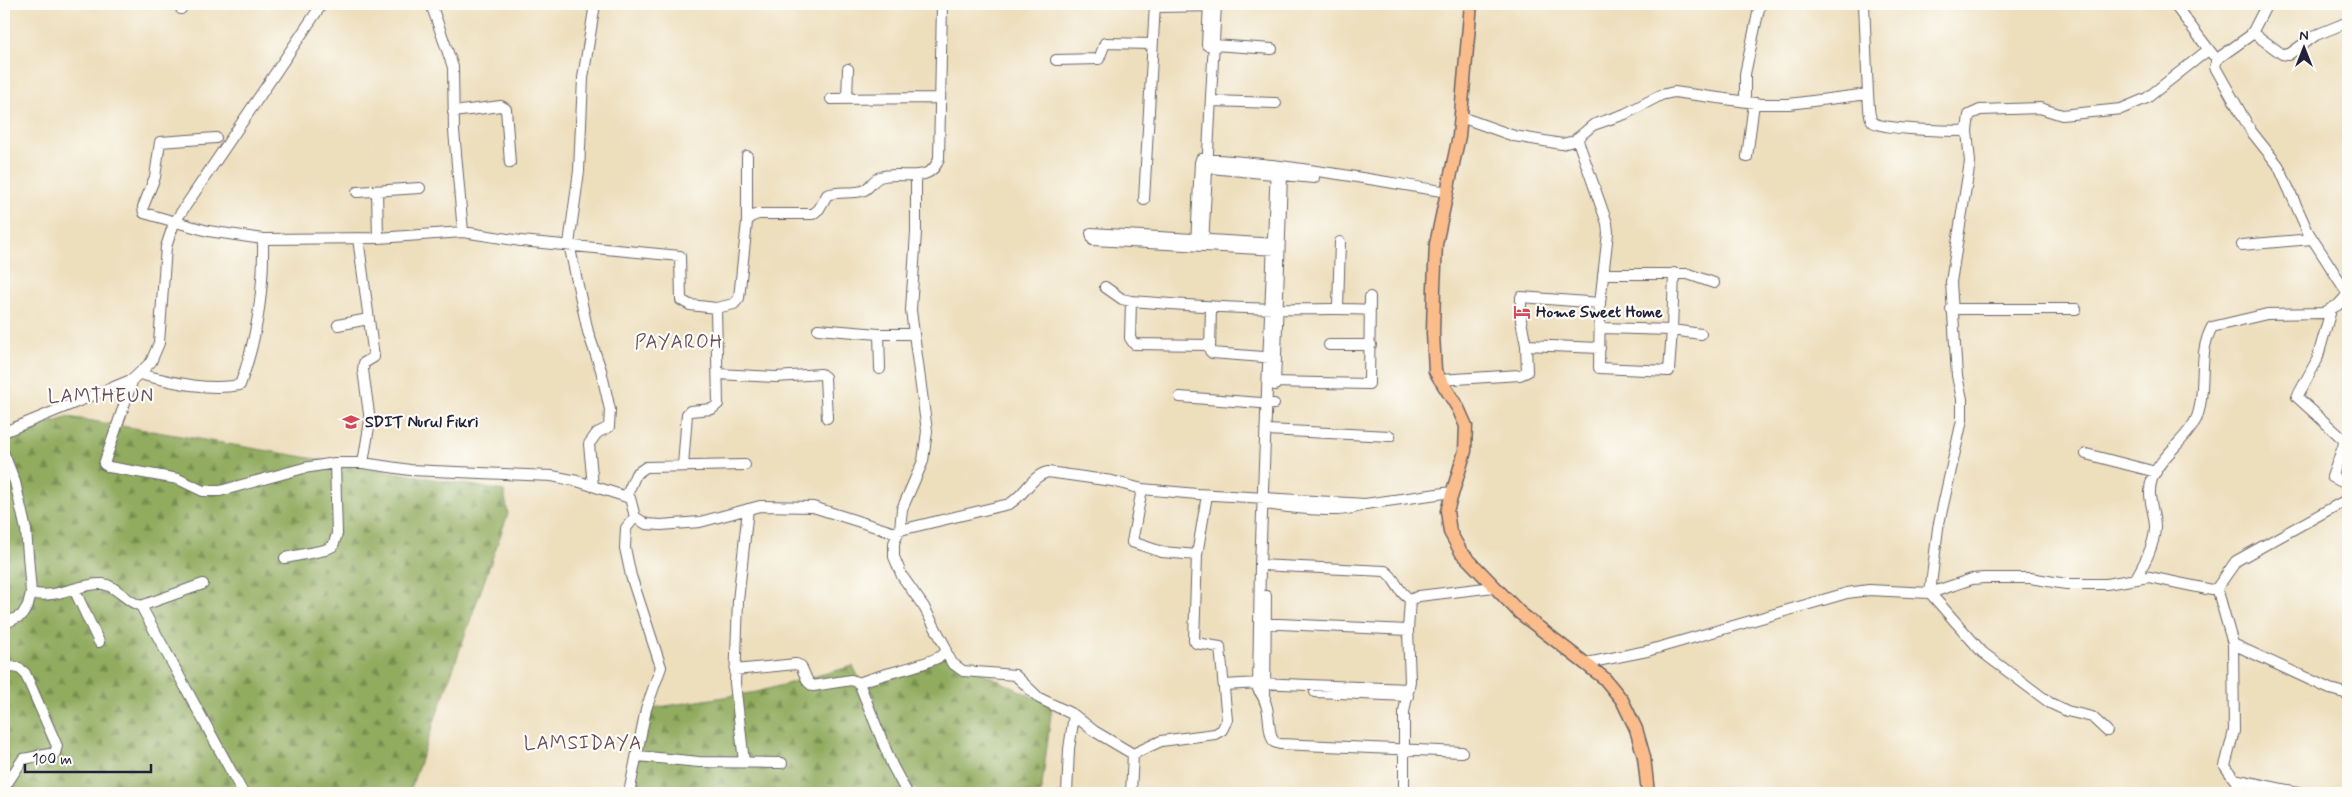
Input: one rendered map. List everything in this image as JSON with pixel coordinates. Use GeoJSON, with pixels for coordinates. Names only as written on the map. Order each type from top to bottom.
{"type":"FeatureCollection","features":[{"type":"Feature","properties":{"kind":"main road"},"geometry":{"type":"LineString","coordinates":[[1471,4],[1461,117],[1436,244],[1432,333],[1435,371],[1458,408],[1466,426],[1465,451],[1447,511],[1450,532],[1461,552],[1520,613],[1587,663],[1604,678],[1622,700],[1636,729],[1644,757],[1648,793]]}},
{"type":"Feature","properties":{"kind":"street"},"geometry":{"type":"LineString","coordinates":[[4,432],[136,376],[151,362],[158,343],[166,247],[174,222],[322,4]]}},
{"type":"Feature","properties":{"kind":"street"},"geometry":{"type":"LineString","coordinates":[[431,4],[453,67],[452,112],[462,232]]}},
{"type":"Feature","properties":{"kind":"street"},"geometry":{"type":"LineString","coordinates":[[593,486],[588,444],[597,432],[610,427],[611,418],[601,370],[588,332],[569,244],[579,171],[584,78],[594,4]]}},
{"type":"Feature","properties":{"kind":"street"},"geometry":{"type":"LineString","coordinates":[[747,222],[750,217],[758,214],[813,214],[819,209],[826,195],[862,191],[881,176],[916,176],[930,172],[937,166],[939,158],[942,4]]}},
{"type":"Feature","properties":{"kind":"street"},"geometry":{"type":"LineString","coordinates":[[1747,157],[1749,102],[1745,74],[1760,4]]}},
{"type":"Feature","properties":{"kind":"street"},"geometry":{"type":"LineString","coordinates":[[1864,4],[1868,94],[1872,119],[1876,124],[1913,129],[1967,131]]}},
{"type":"Feature","properties":{"kind":"street"},"geometry":{"type":"LineString","coordinates":[[2174,4],[2208,50],[2217,59]]}},
{"type":"Feature","properties":{"kind":"street"},"geometry":{"type":"LineString","coordinates":[[2136,578],[2149,553],[2153,540],[2155,527],[2149,498],[2153,478],[2198,416],[2203,362],[2212,327],[2267,314],[2313,314],[2331,310],[2348,294],[2312,239],[2278,165],[2251,131],[2215,67],[2217,59],[2246,39],[2252,32],[2267,4]]}},
{"type":"Feature","properties":{"kind":"street"},"geometry":{"type":"LineString","coordinates":[[1144,200],[1155,5],[1212,5]]}},
{"type":"Feature","properties":{"kind":"street"},"geometry":{"type":"LineString","coordinates":[[1204,163],[1211,100],[1214,45],[1212,5]]}},
{"type":"Feature","properties":{"kind":"street"},"geometry":{"type":"LineString","coordinates":[[1200,242],[1212,5]]}},
{"type":"Feature","properties":{"kind":"street"},"geometry":{"type":"LineString","coordinates":[[2252,32],[2282,54],[2288,55],[2316,34],[2348,22]]}},
{"type":"Feature","properties":{"kind":"street"},"geometry":{"type":"LineString","coordinates":[[1056,60],[1099,60],[1104,43],[1152,44]]}},
{"type":"Feature","properties":{"kind":"street"},"geometry":{"type":"LineString","coordinates":[[1214,45],[1272,49]]}},
{"type":"Feature","properties":{"kind":"street"},"geometry":{"type":"LineString","coordinates":[[2107,731],[2092,717],[2068,711],[2050,703],[1982,652],[1930,594],[1938,528],[1962,420],[1962,399],[1957,376],[1951,309],[1951,271],[1970,162],[1967,131],[1969,115],[1980,110],[2040,108],[2062,115],[2121,109],[2147,98],[2208,50]]}},
{"type":"Feature","properties":{"kind":"street"},"geometry":{"type":"LineString","coordinates":[[847,99],[848,69]]}},
{"type":"Feature","properties":{"kind":"street"},"geometry":{"type":"LineString","coordinates":[[1461,117],[1514,136],[1551,144],[1562,144],[1577,138],[1592,125],[1625,114],[1661,95],[1686,93],[1749,102],[1789,104],[1868,94]]}},
{"type":"Feature","properties":{"kind":"street"},"geometry":{"type":"LineString","coordinates":[[831,99],[939,98]]}},
{"type":"Feature","properties":{"kind":"street"},"geometry":{"type":"LineString","coordinates":[[1211,100],[1276,103]]}},
{"type":"Feature","properties":{"kind":"street"},"geometry":{"type":"LineString","coordinates":[[452,112],[501,106],[506,109],[510,163]]}},
{"type":"Feature","properties":{"kind":"street"},"geometry":{"type":"LineString","coordinates":[[216,138],[160,142],[155,176],[142,211],[147,215],[208,230],[263,239],[378,238],[462,232],[521,241],[569,244],[680,256],[681,300],[690,305],[716,308],[734,304],[739,298],[747,222],[747,156]]}},
{"type":"Feature","properties":{"kind":"street"},"geometry":{"type":"LineString","coordinates":[[1577,138],[1607,223],[1608,234],[1600,303],[1599,368],[1669,371],[1674,273]]}},
{"type":"Feature","properties":{"kind":"street"},"geometry":{"type":"LineString","coordinates":[[1204,163],[1370,181],[1447,195]]}},
{"type":"Feature","properties":{"kind":"street"},"geometry":{"type":"LineString","coordinates":[[1279,170],[1275,309],[1263,565],[1263,689],[1270,716],[1271,738],[1274,742],[1462,752]]}},
{"type":"Feature","properties":{"kind":"street"},"geometry":{"type":"LineString","coordinates":[[916,176],[916,248],[911,310],[927,431],[923,461],[902,509],[900,529],[894,543],[894,557],[902,576],[924,607],[952,663],[963,671],[1015,675],[1039,698],[1074,715],[1094,731],[1133,754]]}},
{"type":"Feature","properties":{"kind":"street"},"geometry":{"type":"LineString","coordinates":[[357,192],[420,188]]}},
{"type":"Feature","properties":{"kind":"street"},"geometry":{"type":"LineString","coordinates":[[377,190],[378,238]]}},
{"type":"Feature","properties":{"kind":"street"},"geometry":{"type":"LineString","coordinates":[[1200,242],[1093,240],[1091,233],[1277,247]]}},
{"type":"Feature","properties":{"kind":"street"},"geometry":{"type":"LineString","coordinates":[[358,238],[374,356],[364,363],[362,370],[370,421],[363,463]]}},
{"type":"Feature","properties":{"kind":"street"},"geometry":{"type":"LineString","coordinates":[[136,376],[190,386],[219,389],[240,385],[247,366],[261,289],[263,239]]}},
{"type":"Feature","properties":{"kind":"street"},"geometry":{"type":"LineString","coordinates":[[2242,245],[2312,239]]}},
{"type":"Feature","properties":{"kind":"street"},"geometry":{"type":"LineString","coordinates":[[1338,308],[1340,242]]}},
{"type":"Feature","properties":{"kind":"street"},"geometry":{"type":"LineString","coordinates":[[1603,274],[1688,274],[1714,283]]}},
{"type":"Feature","properties":{"kind":"street"},"geometry":{"type":"LineString","coordinates":[[1104,287],[1122,299],[1132,302],[1211,307],[1370,310]]}},
{"type":"Feature","properties":{"kind":"street"},"geometry":{"type":"LineString","coordinates":[[1272,382],[1369,384],[1371,345],[1370,297]]}},
{"type":"Feature","properties":{"kind":"street"},"geometry":{"type":"LineString","coordinates":[[1439,380],[1520,375],[1527,372],[1526,346],[1521,321],[1521,297],[1600,303]]}},
{"type":"Feature","properties":{"kind":"street"},"geometry":{"type":"LineString","coordinates":[[1132,302],[1130,338],[1134,344],[1210,345]]}},
{"type":"Feature","properties":{"kind":"street"},"geometry":{"type":"LineString","coordinates":[[1211,307],[1210,345],[1212,353],[1273,358]]}},
{"type":"Feature","properties":{"kind":"street"},"geometry":{"type":"LineString","coordinates":[[683,466],[687,414],[690,411],[716,408],[718,404],[716,308]]}},
{"type":"Feature","properties":{"kind":"street"},"geometry":{"type":"LineString","coordinates":[[1951,309],[2076,309]]}},
{"type":"Feature","properties":{"kind":"street"},"geometry":{"type":"LineString","coordinates":[[2331,310],[2317,360],[2297,397],[2343,439],[2344,444],[2332,476],[2348,485]]}},
{"type":"Feature","properties":{"kind":"street"},"geometry":{"type":"LineString","coordinates":[[338,325],[368,319]]}},
{"type":"Feature","properties":{"kind":"street"},"geometry":{"type":"LineString","coordinates":[[1601,328],[1672,330],[1701,334]]}},
{"type":"Feature","properties":{"kind":"street"},"geometry":{"type":"LineString","coordinates":[[818,329],[879,334],[914,334]]}},
{"type":"Feature","properties":{"kind":"street"},"geometry":{"type":"LineString","coordinates":[[879,334],[880,369]]}},
{"type":"Feature","properties":{"kind":"street"},"geometry":{"type":"LineString","coordinates":[[1329,345],[1371,345]]}},
{"type":"Feature","properties":{"kind":"street"},"geometry":{"type":"LineString","coordinates":[[1526,346],[1600,348]]}},
{"type":"Feature","properties":{"kind":"street"},"geometry":{"type":"LineString","coordinates":[[718,374],[776,377],[822,374],[825,377],[827,418]]}},
{"type":"Feature","properties":{"kind":"street"},"geometry":{"type":"LineString","coordinates":[[136,376],[104,464],[109,467],[170,478],[203,491],[220,491],[281,473],[335,463],[363,463],[410,470],[552,476],[593,486],[630,498]]}},
{"type":"Feature","properties":{"kind":"street"},"geometry":{"type":"LineString","coordinates":[[1180,398],[1271,404]]}},
{"type":"Feature","properties":{"kind":"street"},"geometry":{"type":"LineString","coordinates":[[1270,429],[1390,436]]}},
{"type":"Feature","properties":{"kind":"street"},"geometry":{"type":"LineString","coordinates":[[4,454],[15,482],[26,530],[31,593],[28,605],[22,615],[4,624]]}},
{"type":"Feature","properties":{"kind":"street"},"geometry":{"type":"LineString","coordinates":[[2086,454],[2156,472]]}},
{"type":"Feature","properties":{"kind":"street"},"geometry":{"type":"LineString","coordinates":[[285,558],[325,550],[333,546],[336,534],[335,463]]}},
{"type":"Feature","properties":{"kind":"street"},"geometry":{"type":"LineString","coordinates":[[745,465],[641,469],[636,474],[626,497],[630,498],[636,517],[646,524],[700,522],[760,506],[813,507],[890,532],[1009,504],[1019,498],[1040,473],[1048,472],[1112,481],[1142,489],[1266,501],[1365,504],[1452,492]]}},
{"type":"Feature","properties":{"kind":"street"},"geometry":{"type":"LineString","coordinates":[[1142,489],[1132,542],[1162,552],[1197,555]]}},
{"type":"Feature","properties":{"kind":"street"},"geometry":{"type":"LineString","coordinates":[[1133,754],[1161,741],[1206,736],[1222,730],[1227,720],[1220,647],[1201,645],[1194,640],[1197,555],[1212,495]]}},
{"type":"Feature","properties":{"kind":"street"},"geometry":{"type":"LineString","coordinates":[[1587,663],[1648,651],[1847,594],[1869,590],[1930,594],[1972,579],[1984,578],[2030,578],[2066,584],[2106,584],[2136,578],[2172,581],[2204,590],[2216,588],[2236,561],[2348,499]]}},
{"type":"Feature","properties":{"kind":"street"},"geometry":{"type":"LineString","coordinates":[[744,762],[735,692],[735,670],[738,601],[748,509]]}},
{"type":"Feature","properties":{"kind":"street"},"geometry":{"type":"LineString","coordinates":[[629,793],[646,709],[661,667],[637,597],[626,555],[626,528],[636,517]]}},
{"type":"Feature","properties":{"kind":"street"},"geometry":{"type":"LineString","coordinates":[[1263,565],[1386,571],[1390,574],[1402,594],[1411,600]]}},
{"type":"Feature","properties":{"kind":"street"},"geometry":{"type":"LineString","coordinates":[[31,593],[42,596],[98,583],[108,584],[132,603],[141,606],[204,584]]}},
{"type":"Feature","properties":{"kind":"street"},"geometry":{"type":"LineString","coordinates":[[1411,600],[1420,596],[1494,587]]}},
{"type":"Feature","properties":{"kind":"street"},"geometry":{"type":"LineString","coordinates":[[2216,588],[2233,644],[2234,731],[2232,746],[2225,761],[2229,775],[2238,780],[2302,793]]}},
{"type":"Feature","properties":{"kind":"street"},"geometry":{"type":"LineString","coordinates":[[74,589],[99,642]]}},
{"type":"Feature","properties":{"kind":"street"},"geometry":{"type":"LineString","coordinates":[[1404,793],[1404,712],[1408,693],[1408,630],[1411,600]]}},
{"type":"Feature","properties":{"kind":"street"},"geometry":{"type":"LineString","coordinates":[[141,606],[243,793]]}},
{"type":"Feature","properties":{"kind":"street"},"geometry":{"type":"LineString","coordinates":[[1263,623],[1408,630]]}},
{"type":"Feature","properties":{"kind":"street"},"geometry":{"type":"LineString","coordinates":[[2233,644],[2330,689],[2348,694]]}},
{"type":"Feature","properties":{"kind":"street"},"geometry":{"type":"LineString","coordinates":[[735,670],[796,664],[801,666],[808,682],[813,686],[850,680],[859,683],[893,670],[925,664],[946,652]]}},
{"type":"Feature","properties":{"kind":"street"},"geometry":{"type":"LineString","coordinates":[[4,666],[19,668],[25,673],[57,746],[55,753],[28,757],[23,760],[4,788]]}},
{"type":"Feature","properties":{"kind":"street"},"geometry":{"type":"LineString","coordinates":[[859,683],[892,765],[907,793]]}},
{"type":"Feature","properties":{"kind":"street"},"geometry":{"type":"LineString","coordinates":[[1224,685],[1245,685],[1263,689],[1408,693]]}},
{"type":"Feature","properties":{"kind":"street"},"geometry":{"type":"LineString","coordinates":[[1067,793],[1068,749],[1074,715]]}},
{"type":"Feature","properties":{"kind":"street"},"geometry":{"type":"LineString","coordinates":[[1131,793],[1133,754]]}},
{"type":"Feature","properties":{"kind":"street"},"geometry":{"type":"LineString","coordinates":[[638,756],[699,762],[782,762]]}},
{"type":"Feature","properties":{"kind":"street"},"geometry":{"type":"LineString","coordinates":[[2236,793],[2238,780]]}},
{"type":"Feature","properties":{"kind":"green space"},"geometry":{"type":"Polygon","coordinates":[[[69,417],[504,491],[508,514],[409,793],[4,793],[4,438],[69,417]]]}},
{"type":"Feature","properties":{"kind":"green space"},"geometry":{"type":"Polygon","coordinates":[[[945,655],[1052,706],[1041,793],[922,793],[912,787],[914,793],[631,793],[646,709],[757,692],[853,666],[879,718],[869,685],[945,655]]]}},
{"type":"Feature","properties":{"kind":"place","name":"Home Sweet Home"},"geometry":{"type":"Point","coordinates":[1522,312]}},
{"type":"Feature","properties":{"kind":"place","name":"SDIT Nurul Fikri"},"geometry":{"type":"Point","coordinates":[351,422]}},
{"type":"Feature","properties":{"kind":"district","name":"PAYAROH"},"geometry":{"type":"Point","coordinates":[679,342]}},
{"type":"Feature","properties":{"kind":"district","name":"LAMTHEUN"},"geometry":{"type":"Point","coordinates":[101,396]}},
{"type":"Feature","properties":{"kind":"district","name":"LAMSIDAYA"},"geometry":{"type":"Point","coordinates":[583,743]}}]}
